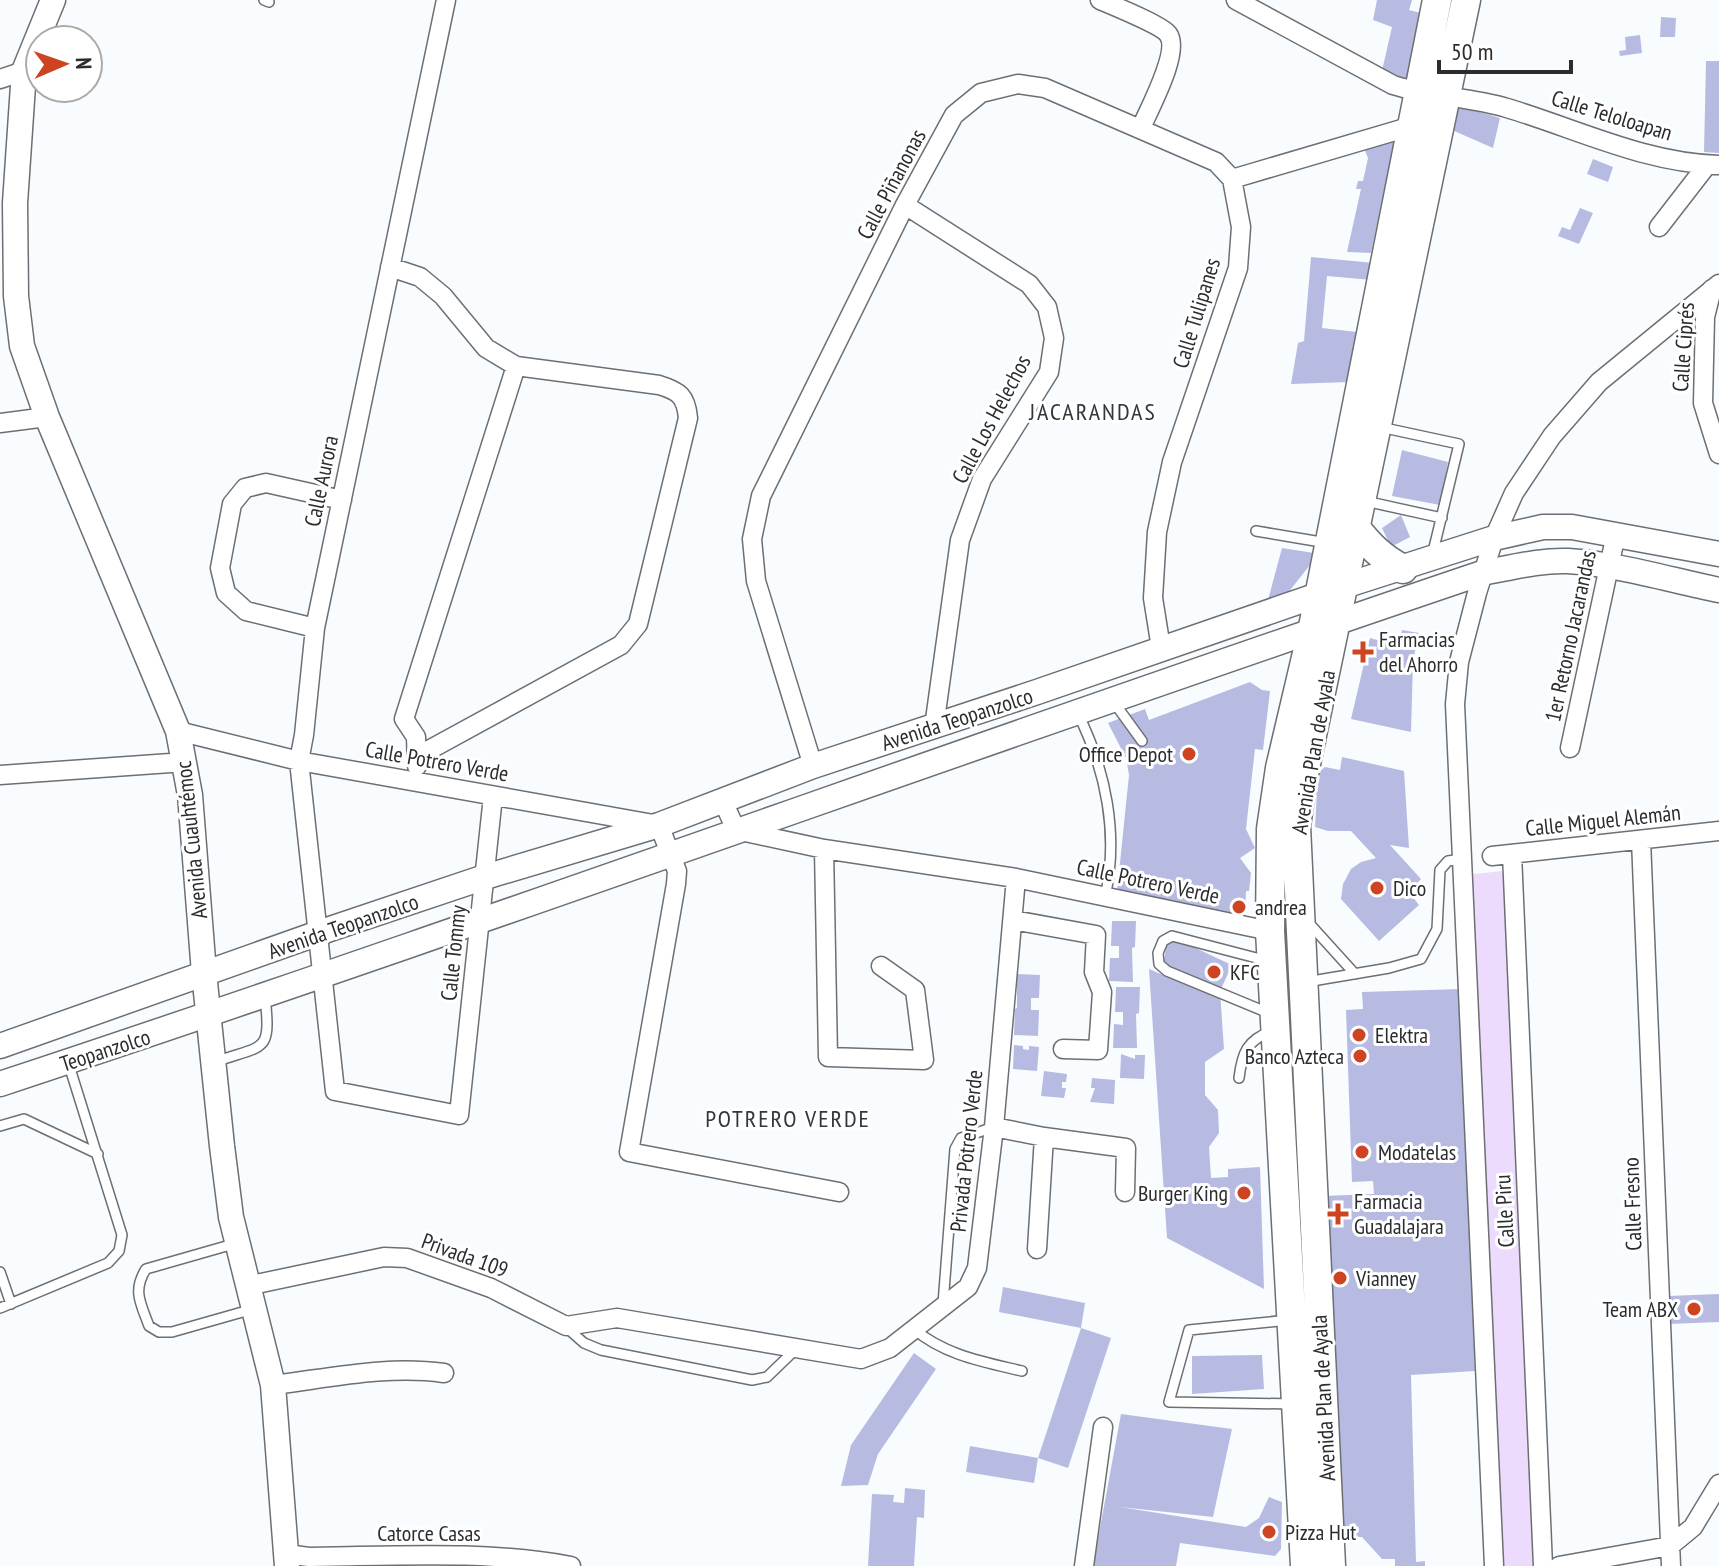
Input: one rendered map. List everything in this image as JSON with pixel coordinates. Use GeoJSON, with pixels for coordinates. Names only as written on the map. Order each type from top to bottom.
{"type":"FeatureCollection","features":[{"type":"Feature","properties":{"kind":"main road","name":"Avenida Cuauhtémoc"},"geometry":{"type":"LineString","coordinates":[[43,24],[53,0]]}},
{"type":"Feature","properties":{"kind":"main road","name":"Avenida Plan de Ayala"},"geometry":{"type":"LineString","coordinates":[[1432,96],[1437,0]]}},
{"type":"Feature","properties":{"kind":"main road","name":"Avenida Plan de Ayala"},"geometry":{"type":"LineString","coordinates":[[1332,590],[1330,543],[1432,96],[1466,0]]}},
{"type":"Feature","properties":{"kind":"main road","name":"Avenida Cuauhtémoc"},"geometry":{"type":"LineString","coordinates":[[24,71],[15,203],[16,296],[22,346],[47,417],[178,731],[185,762],[225,1175],[237,1243],[273,1385],[286,1560]]}},
{"type":"Feature","properties":{"kind":"main road","name":"Avenida Plan de Ayala"},"geometry":{"type":"LineString","coordinates":[[1331,1566],[1296,826],[1324,627],[1332,590],[1359,514],[1377,426],[1425,128]]}},
{"type":"Feature","properties":{"kind":"main road"},"geometry":{"type":"LineString","coordinates":[[1359,514],[1372,548],[1403,569]]}},
{"type":"Feature","properties":{"kind":"main road","name":"Avenida Teopanzolco"},"geometry":{"type":"LineString","coordinates":[[204,973],[485,877],[659,825],[813,766],[1494,538],[1543,527],[1572,527],[1719,554]]}},
{"type":"Feature","properties":{"kind":"main road","name":"Avenida Teopanzolco"},"geometry":{"type":"LineString","coordinates":[[209,1015],[1482,573],[1568,561],[1719,590]]}},
{"type":"Feature","properties":{"kind":"main road","name":"Avenida Plan de Ayala"},"geometry":{"type":"LineString","coordinates":[[1305,1566],[1293,1320],[1281,1207],[1270,931],[1271,829],[1280,768],[1324,627]]}},
{"type":"Feature","properties":{"kind":"main road"},"geometry":{"type":"LineString","coordinates":[[1037,692],[1049,724]]}},
{"type":"Feature","properties":{"kind":"main road","name":"Teopanzolco"},"geometry":{"type":"LineString","coordinates":[[0,1046],[204,973]]}},
{"type":"Feature","properties":{"kind":"main road","name":"Teopanzolco"},"geometry":{"type":"LineString","coordinates":[[0,1084],[209,1015]]}},
{"type":"Feature","properties":{"kind":"street","name":"Calle Aurora"},"geometry":{"type":"LineString","coordinates":[[446,0],[315,628],[299,761],[335,1091],[459,1115]]}},
{"type":"Feature","properties":{"kind":"street"},"geometry":{"type":"LineString","coordinates":[[1100,0],[1167,32],[1173,43],[1171,56],[1141,128]]}},
{"type":"Feature","properties":{"kind":"street","name":"Calle Teloloapan"},"geometry":{"type":"LineString","coordinates":[[1236,0],[1393,85],[1432,96],[1503,107],[1653,156],[1713,165]]}},
{"type":"Feature","properties":{"kind":"street"},"geometry":{"type":"LineString","coordinates":[[0,79],[24,71]]}},
{"type":"Feature","properties":{"kind":"street","name":"Calle Piñanonas"},"geometry":{"type":"LineString","coordinates":[[813,766],[756,581],[752,539],[761,496],[905,205],[954,115],[981,93],[1018,84],[1045,88],[1216,162],[1232,179]]}},
{"type":"Feature","properties":{"kind":"street"},"geometry":{"type":"LineString","coordinates":[[1232,179],[1425,128]]}},
{"type":"Feature","properties":{"kind":"street"},"geometry":{"type":"LineString","coordinates":[[1659,227],[1713,165]]}},
{"type":"Feature","properties":{"kind":"street","name":"Calle Tulipanes"},"geometry":{"type":"LineString","coordinates":[[1161,648],[1153,598],[1157,532],[1172,462],[1238,268],[1241,227],[1232,179]]}},
{"type":"Feature","properties":{"kind":"street","name":"Calle Los Helechos"},"geometry":{"type":"LineString","coordinates":[[905,205],[1029,284],[1047,307],[1054,338],[1049,372],[982,479],[960,540],[934,727]]}},
{"type":"Feature","properties":{"kind":"street"},"geometry":{"type":"LineString","coordinates":[[390,267],[420,277],[443,296],[486,348],[516,366],[659,385],[678,391],[687,401],[688,418],[638,624],[621,645],[418,756]]}},
{"type":"Feature","properties":{"kind":"street"},"geometry":{"type":"LineString","coordinates":[[1494,1566],[1455,704],[1459,662],[1494,538],[1514,493],[1552,436],[1599,382],[1716,286]]}},
{"type":"Feature","properties":{"kind":"street","name":"Calle Ciprés"},"geometry":{"type":"LineString","coordinates":[[1716,286],[1705,317],[1703,403],[1719,454]]}},
{"type":"Feature","properties":{"kind":"street"},"geometry":{"type":"LineString","coordinates":[[414,781],[418,756],[416,737],[404,719],[516,366]]}},
{"type":"Feature","properties":{"kind":"street"},"geometry":{"type":"LineString","coordinates":[[0,423],[47,417]]}},
{"type":"Feature","properties":{"kind":"street"},"geometry":{"type":"LineString","coordinates":[[315,628],[246,611],[226,593],[220,568],[232,504],[245,488],[266,483],[342,500]]}},
{"type":"Feature","properties":{"kind":"street","name":"1er Retorno Jacarandas"},"geometry":{"type":"LineString","coordinates":[[1570,748],[1616,534]]}},
{"type":"Feature","properties":{"kind":"street","name":"Calle Potrero Verde"},"geometry":{"type":"LineString","coordinates":[[178,731],[299,761],[659,825]]}},
{"type":"Feature","properties":{"kind":"street"},"geometry":{"type":"LineString","coordinates":[[0,775],[185,762]]}},
{"type":"Feature","properties":{"kind":"street","name":"Calle Tommy"},"geometry":{"type":"LineString","coordinates":[[459,1115],[493,796]]}},
{"type":"Feature","properties":{"kind":"street"},"geometry":{"type":"LineString","coordinates":[[723,801],[736,830]]}},
{"type":"Feature","properties":{"kind":"street"},"geometry":{"type":"LineString","coordinates":[[659,825],[677,871],[676,884],[629,1152],[839,1192]]}},
{"type":"Feature","properties":{"kind":"street","name":"Calle Potrero Verde"},"geometry":{"type":"LineString","coordinates":[[736,830],[824,849],[1016,878],[1270,931]]}},
{"type":"Feature","properties":{"kind":"street","name":"Calle Miguel Alemán"},"geometry":{"type":"LineString","coordinates":[[1492,856],[1719,831]]}},
{"type":"Feature","properties":{"kind":"street","name":"Calle Fresno"},"geometry":{"type":"LineString","coordinates":[[1641,840],[1671,1566]]}},
{"type":"Feature","properties":{"kind":"street"},"geometry":{"type":"LineString","coordinates":[[824,849],[828,1057],[924,1060],[915,990],[881,966]]}},
{"type":"Feature","properties":{"kind":"street","name":"Calle Piru"},"geometry":{"type":"LineString","coordinates":[[1512,854],[1543,1566]]}},
{"type":"Feature","properties":{"kind":"street"},"geometry":{"type":"LineString","coordinates":[[1016,878],[1013,920],[1096,935],[1094,972],[1102,992],[1098,1050],[1063,1049]]}},
{"type":"Feature","properties":{"kind":"street","name":"Privada Potrero Verde"},"geometry":{"type":"LineString","coordinates":[[797,1348],[861,1359],[890,1348],[968,1287],[977,1268],[994,1127],[1013,920]]}},
{"type":"Feature","properties":{"kind":"street"},"geometry":{"type":"LineString","coordinates":[[994,1127],[1126,1148],[1125,1192]]}},
{"type":"Feature","properties":{"kind":"street"},"geometry":{"type":"LineString","coordinates":[[1037,1249],[1044,1137]]}},
{"type":"Feature","properties":{"kind":"street","name":"Privada 109"},"geometry":{"type":"LineString","coordinates":[[250,1297],[384,1257],[407,1258],[491,1288],[566,1326]]}},
{"type":"Feature","properties":{"kind":"street"},"geometry":{"type":"LineString","coordinates":[[566,1326],[617,1318],[797,1348]]}},
{"type":"Feature","properties":{"kind":"street"},"geometry":{"type":"LineString","coordinates":[[273,1385],[388,1370],[444,1373]]}},
{"type":"Feature","properties":{"kind":"street"},"geometry":{"type":"LineString","coordinates":[[1084,1566],[1103,1427]]}},
{"type":"Feature","properties":{"kind":"street"},"geometry":{"type":"LineString","coordinates":[[1559,1566],[1670,1546],[1693,1527],[1719,1484]]}},
{"type":"Feature","properties":{"kind":"street","name":"Catorce Casas"},"geometry":{"type":"LineString","coordinates":[[286,1560],[468,1556],[538,1560],[571,1566]]}},
{"type":"Feature","properties":{"kind":"lane"},"geometry":{"type":"LineString","coordinates":[[1377,426],[1459,444],[1432,560]]}},
{"type":"Feature","properties":{"kind":"lane"},"geometry":{"type":"LineString","coordinates":[[1359,514],[1442,518]]}},
{"type":"Feature","properties":{"kind":"lane"},"geometry":{"type":"LineString","coordinates":[[1256,531],[1330,543]]}},
{"type":"Feature","properties":{"kind":"lane"},"geometry":{"type":"LineString","coordinates":[[1113,701],[1142,741]]}},
{"type":"Feature","properties":{"kind":"lane"},"geometry":{"type":"LineString","coordinates":[[1078,714],[1103,782],[1110,819],[1112,847],[1105,897]]}},
{"type":"Feature","properties":{"kind":"lane"},"geometry":{"type":"LineString","coordinates":[[1302,983],[1389,968],[1421,959],[1437,929],[1440,870],[1448,861],[1462,859]]}},
{"type":"Feature","properties":{"kind":"lane"},"geometry":{"type":"LineString","coordinates":[[1299,913],[1355,974]]}},
{"type":"Feature","properties":{"kind":"lane"},"geometry":{"type":"LineString","coordinates":[[1239,1078],[1242,1052],[1275,1023],[1167,971],[1159,964],[1158,953],[1163,941],[1172,936],[1271,962]]}},
{"type":"Feature","properties":{"kind":"lane"},"geometry":{"type":"LineString","coordinates":[[214,1062],[266,1041],[269,1031],[265,996]]}},
{"type":"Feature","properties":{"kind":"lane"},"geometry":{"type":"LineString","coordinates":[[0,1308],[108,1263],[119,1251],[122,1235],[68,1062]]}},
{"type":"Feature","properties":{"kind":"lane"},"geometry":{"type":"LineString","coordinates":[[0,1126],[24,1119],[98,1154]]}},
{"type":"Feature","properties":{"kind":"lane"},"geometry":{"type":"LineString","coordinates":[[942,1307],[955,1149],[961,1138],[994,1127]]}},
{"type":"Feature","properties":{"kind":"lane"},"geometry":{"type":"LineString","coordinates":[[237,1243],[146,1269],[139,1280],[138,1296],[149,1326],[159,1332],[172,1332],[250,1297]]}},
{"type":"Feature","properties":{"kind":"lane"},"geometry":{"type":"LineString","coordinates":[[0,1272],[11,1304]]}},
{"type":"Feature","properties":{"kind":"lane"},"geometry":{"type":"LineString","coordinates":[[1293,1320],[1189,1330],[1169,1402],[1297,1404]]}},
{"type":"Feature","properties":{"kind":"lane"},"geometry":{"type":"LineString","coordinates":[[566,1326],[584,1343],[601,1350],[752,1380],[767,1377],[797,1348]]}},
{"type":"Feature","properties":{"kind":"lane"},"geometry":{"type":"LineString","coordinates":[[914,1329],[929,1342],[972,1359],[1022,1371]]}},
{"type":"Feature","properties":{"kind":"shaded area"},"geometry":{"type":"Polygon","coordinates":[[[1513,870],[1543,1566],[1494,1566],[1463,875],[1513,870]]]}},
{"type":"Feature","properties":{"kind":"building"},"geometry":{"type":"Polygon","coordinates":[[[1377,0],[1412,0],[1409,10],[1421,13],[1408,86],[1381,75],[1392,27],[1373,20],[1377,0]]]}},
{"type":"Feature","properties":{"kind":"building"},"geometry":{"type":"Polygon","coordinates":[[[1661,17],[1676,18],[1675,37],[1660,37],[1661,17]]]}},
{"type":"Feature","properties":{"kind":"building"},"geometry":{"type":"Polygon","coordinates":[[[1640,35],[1642,53],[1620,56],[1619,51],[1626,50],[1625,37],[1640,35]]]}},
{"type":"Feature","properties":{"kind":"building"},"geometry":{"type":"Polygon","coordinates":[[[1706,61],[1719,61],[1719,153],[1704,152],[1706,61]]]}},
{"type":"Feature","properties":{"kind":"building"},"geometry":{"type":"Polygon","coordinates":[[[1456,105],[1500,118],[1493,148],[1452,130],[1456,105]]]}},
{"type":"Feature","properties":{"kind":"building"},"geometry":{"type":"Polygon","coordinates":[[[1388,138],[1394,142],[1371,253],[1347,252],[1361,189],[1356,189],[1358,181],[1363,181],[1368,158],[1364,148],[1388,138]]]}},
{"type":"Feature","properties":{"kind":"building"},"geometry":{"type":"Polygon","coordinates":[[[1593,159],[1613,167],[1608,182],[1587,174],[1593,159]]]}},
{"type":"Feature","properties":{"kind":"building"},"geometry":{"type":"Polygon","coordinates":[[[1580,208],[1593,213],[1579,244],[1558,236],[1562,227],[1570,230],[1580,208]]]}},
{"type":"Feature","properties":{"kind":"building"},"geometry":{"type":"Polygon","coordinates":[[[1311,257],[1374,263],[1372,280],[1327,276],[1322,328],[1357,332],[1349,382],[1291,384],[1298,343],[1304,341],[1311,257]]]}},
{"type":"Feature","properties":{"kind":"building"},"geometry":{"type":"Polygon","coordinates":[[[1402,450],[1448,462],[1440,505],[1392,496],[1402,450]]]}},
{"type":"Feature","properties":{"kind":"building"},"geometry":{"type":"Polygon","coordinates":[[[1401,515],[1410,537],[1391,547],[1382,528],[1401,515]]]}},
{"type":"Feature","properties":{"kind":"building"},"geometry":{"type":"Polygon","coordinates":[[[1282,548],[1314,553],[1310,565],[1287,594],[1268,600],[1282,548]]]}},
{"type":"Feature","properties":{"kind":"building"},"geometry":{"type":"Polygon","coordinates":[[[1402,630],[1419,633],[1413,661],[1411,732],[1351,719],[1370,638],[1399,646],[1402,630]]]}},
{"type":"Feature","properties":{"kind":"building","name":"Office Depot"},"geometry":{"type":"Polygon","coordinates":[[[1250,682],[1270,691],[1263,750],[1255,749],[1246,829],[1255,848],[1240,858],[1251,873],[1249,891],[1246,891],[1245,917],[1117,892],[1129,775],[1126,758],[1108,723],[1145,709],[1149,720],[1250,682]]]}},
{"type":"Feature","properties":{"kind":"building"},"geometry":{"type":"Polygon","coordinates":[[[1342,757],[1404,771],[1409,848],[1390,845],[1421,879],[1409,892],[1419,905],[1379,941],[1341,899],[1343,884],[1351,869],[1376,858],[1351,831],[1328,831],[1315,827],[1318,773],[1325,767],[1340,770],[1342,757]]]}},
{"type":"Feature","properties":{"kind":"building"},"geometry":{"type":"Polygon","coordinates":[[[1112,921],[1136,921],[1135,947],[1132,948],[1133,982],[1109,981],[1110,958],[1119,958],[1119,946],[1111,946],[1112,921]]]}},
{"type":"Feature","properties":{"kind":"building"},"geometry":{"type":"Polygon","coordinates":[[[1174,938],[1232,965],[1220,991],[1224,1049],[1205,1062],[1205,1095],[1218,1110],[1219,1133],[1209,1147],[1211,1178],[1228,1177],[1228,1169],[1260,1167],[1264,1289],[1167,1238],[1149,969],[1170,978],[1174,971],[1164,962],[1166,946],[1174,938]]]}},
{"type":"Feature","properties":{"kind":"building"},"geometry":{"type":"Polygon","coordinates":[[[1017,974],[1040,975],[1039,998],[1031,998],[1031,1010],[1039,1010],[1038,1036],[1014,1035],[1017,974]]]}},
{"type":"Feature","properties":{"kind":"building"},"geometry":{"type":"Polygon","coordinates":[[[1116,987],[1140,987],[1139,1013],[1136,1014],[1137,1048],[1113,1048],[1114,1024],[1123,1025],[1123,1012],[1115,1012],[1116,987]]]}},
{"type":"Feature","properties":{"kind":"building"},"geometry":{"type":"Polygon","coordinates":[[[1461,989],[1475,1371],[1411,1375],[1416,1562],[1425,1561],[1425,1566],[1395,1566],[1395,1559],[1382,1559],[1362,1537],[1337,1537],[1324,1196],[1374,1194],[1373,1181],[1352,1182],[1346,1010],[1363,1009],[1362,992],[1461,989]]]}},
{"type":"Feature","properties":{"kind":"building"},"geometry":{"type":"Polygon","coordinates":[[[1014,1045],[1029,1050],[1029,1046],[1039,1047],[1037,1071],[1013,1069],[1014,1045]]]}},
{"type":"Feature","properties":{"kind":"building"},"geometry":{"type":"Polygon","coordinates":[[[1121,1054],[1135,1059],[1135,1055],[1145,1055],[1144,1079],[1120,1078],[1121,1054]]]}},
{"type":"Feature","properties":{"kind":"building"},"geometry":{"type":"Polygon","coordinates":[[[1044,1071],[1067,1074],[1066,1082],[1062,1082],[1062,1088],[1066,1088],[1064,1098],[1041,1096],[1044,1071]]]}},
{"type":"Feature","properties":{"kind":"building"},"geometry":{"type":"Polygon","coordinates":[[[1092,1078],[1115,1080],[1114,1104],[1090,1102],[1095,1088],[1091,1088],[1092,1078]]]}},
{"type":"Feature","properties":{"kind":"building"},"geometry":{"type":"Polygon","coordinates":[[[1003,1287],[1085,1303],[1081,1328],[999,1312],[1003,1287]]]}},
{"type":"Feature","properties":{"kind":"building","name":"Team ABX"},"geometry":{"type":"Polygon","coordinates":[[[1719,1294],[1719,1322],[1669,1324],[1668,1296],[1719,1294]]]}},
{"type":"Feature","properties":{"kind":"building"},"geometry":{"type":"Polygon","coordinates":[[[1081,1328],[1111,1338],[1068,1468],[1038,1458],[1081,1328]]]}},
{"type":"Feature","properties":{"kind":"building"},"geometry":{"type":"Polygon","coordinates":[[[914,1353],[936,1369],[878,1454],[868,1485],[841,1486],[851,1445],[914,1353]]]}},
{"type":"Feature","properties":{"kind":"building"},"geometry":{"type":"Polygon","coordinates":[[[1262,1355],[1264,1389],[1192,1394],[1192,1356],[1262,1355]]]}},
{"type":"Feature","properties":{"kind":"building"},"geometry":{"type":"Polygon","coordinates":[[[1121,1414],[1232,1429],[1213,1517],[1120,1507],[1246,1527],[1259,1518],[1269,1497],[1282,1502],[1281,1549],[1275,1556],[1180,1543],[1176,1566],[1093,1566],[1121,1414]]]}},
{"type":"Feature","properties":{"kind":"building"},"geometry":{"type":"Polygon","coordinates":[[[970,1446],[1038,1458],[1034,1483],[966,1472],[970,1446]]]}},
{"type":"Feature","properties":{"kind":"building"},"geometry":{"type":"Polygon","coordinates":[[[905,1488],[925,1490],[924,1518],[917,1517],[914,1566],[868,1566],[872,1494],[894,1495],[893,1502],[904,1503],[905,1488]]]}},
{"type":"Feature","properties":{"kind":"place","name":"Farmacias del Ahorro"},"geometry":{"type":"Point","coordinates":[1363,652]}},
{"type":"Feature","properties":{"kind":"place","name":"Office Depot"},"geometry":{"type":"Point","coordinates":[1189,754]}},
{"type":"Feature","properties":{"kind":"place","name":"Dico"},"geometry":{"type":"Point","coordinates":[1377,888]}},
{"type":"Feature","properties":{"kind":"place","name":"andrea"},"geometry":{"type":"Point","coordinates":[1239,907]}},
{"type":"Feature","properties":{"kind":"place","name":"KFC"},"geometry":{"type":"Point","coordinates":[1214,972]}},
{"type":"Feature","properties":{"kind":"place","name":"Elektra"},"geometry":{"type":"Point","coordinates":[1359,1035]}},
{"type":"Feature","properties":{"kind":"place","name":"Banco Azteca"},"geometry":{"type":"Point","coordinates":[1360,1056]}},
{"type":"Feature","properties":{"kind":"place","name":"Modatelas"},"geometry":{"type":"Point","coordinates":[1362,1152]}},
{"type":"Feature","properties":{"kind":"place","name":"Burger King"},"geometry":{"type":"Point","coordinates":[1244,1193]}},
{"type":"Feature","properties":{"kind":"place","name":"Farmacia Guadalajara"},"geometry":{"type":"Point","coordinates":[1338,1214]}},
{"type":"Feature","properties":{"kind":"place","name":"Vianney"},"geometry":{"type":"Point","coordinates":[1340,1278]}},
{"type":"Feature","properties":{"kind":"place","name":"Team ABX"},"geometry":{"type":"Point","coordinates":[1694,1309]}},
{"type":"Feature","properties":{"kind":"place","name":"Pizza Hut"},"geometry":{"type":"Point","coordinates":[1269,1532]}},
{"type":"Feature","properties":{"kind":"district","name":"JACARANDAS"},"geometry":{"type":"Point","coordinates":[1093,411]}},
{"type":"Feature","properties":{"kind":"district","name":"POTRERO VERDE"},"geometry":{"type":"Point","coordinates":[788,1118]}}]}
